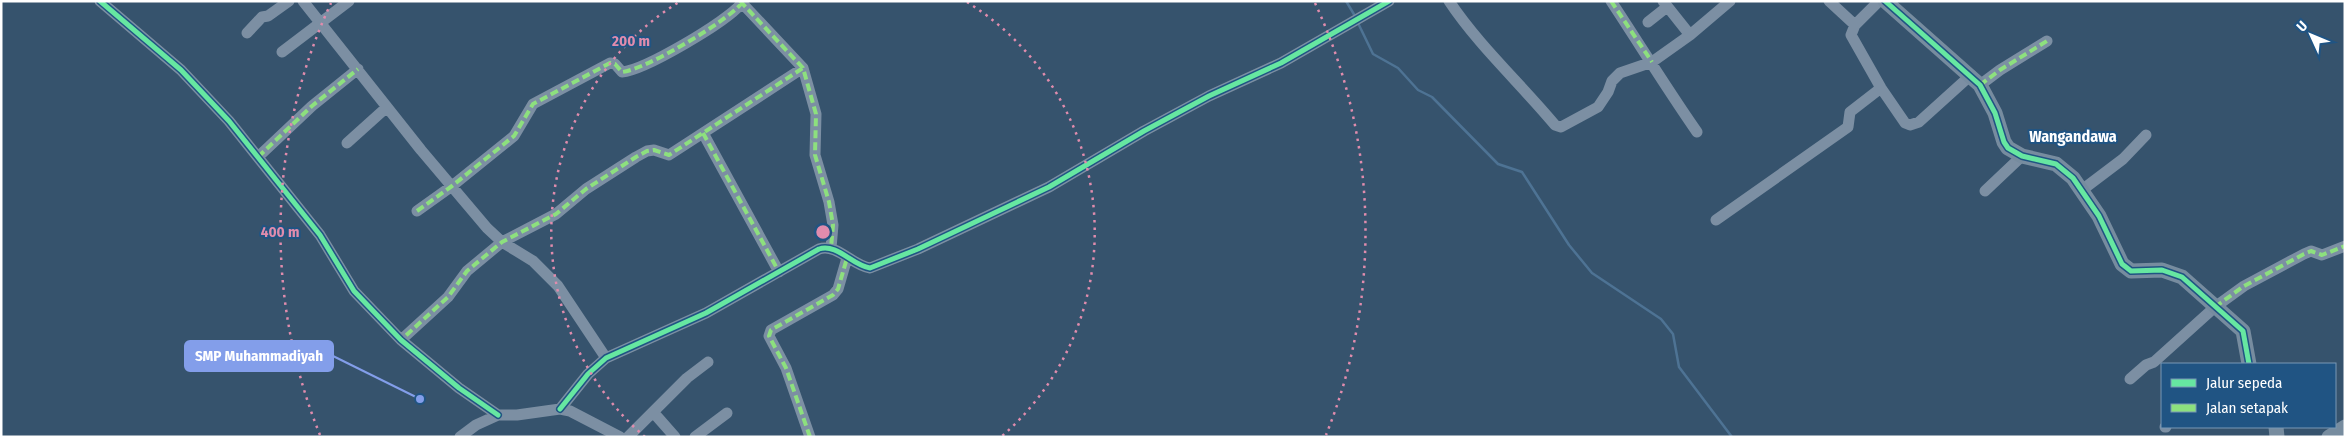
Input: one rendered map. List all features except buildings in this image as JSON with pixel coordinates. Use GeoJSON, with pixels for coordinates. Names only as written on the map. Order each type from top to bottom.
{"type":"FeatureCollection","features":[{"type":"Feature","properties":{"kind":"street"},"geometry":{"type":"LineString","coordinates":[[247,33],[262,17],[268,16],[289,1]]}},
{"type":"Feature","properties":{"kind":"street"},"geometry":{"type":"LineString","coordinates":[[303,1],[487,228],[502,242],[533,261],[558,286],[606,358]]}},
{"type":"Feature","properties":{"kind":"street"},"geometry":{"type":"LineString","coordinates":[[282,52],[349,1]]}},
{"type":"Feature","properties":{"kind":"street"},"geometry":{"type":"LineString","coordinates":[[560,409],[588,374],[606,358],[706,313],[819,249],[831,248],[847,258],[870,268],[918,250],[1049,187],[1151,127],[1209,96],[1280,63],[1388,1]]}},
{"type":"Feature","properties":{"kind":"street"},"geometry":{"type":"LineString","coordinates":[[1449,1],[1485,48],[1517,80],[1558,127],[1564,126],[1598,107],[1612,81],[1620,73],[1652,62],[1690,35],[1730,1]]}},
{"type":"Feature","properties":{"kind":"street"},"geometry":{"type":"LineString","coordinates":[[1611,1],[1652,62],[1663,85],[1697,132]]}},
{"type":"Feature","properties":{"kind":"street"},"geometry":{"type":"LineString","coordinates":[[1828,1],[1855,25]]}},
{"type":"Feature","properties":{"kind":"street"},"geometry":{"type":"LineString","coordinates":[[1879,1],[1855,25],[1851,35],[1881,88],[1905,123],[1914,124],[1976,80],[2000,70],[2048,40]]}},
{"type":"Feature","properties":{"kind":"street"},"geometry":{"type":"LineString","coordinates":[[1885,1],[1976,80],[1995,113],[2005,145],[2022,156],[2056,164],[2069,174],[2082,190],[2124,266],[2136,271],[2157,269],[2182,277],[2243,331],[2249,363]]}},
{"type":"Feature","properties":{"kind":"street"},"geometry":{"type":"LineString","coordinates":[[103,2],[181,70],[229,121],[320,235],[354,291],[402,340],[458,388],[498,415]]}},
{"type":"Feature","properties":{"kind":"street"},"geometry":{"type":"LineString","coordinates":[[417,211],[452,186],[514,136],[524,116],[538,101],[610,63],[615,64],[622,72],[637,69],[692,39],[740,3],[803,68],[816,114],[815,156],[829,202],[833,225],[831,248]]}},
{"type":"Feature","properties":{"kind":"street"},"geometry":{"type":"LineString","coordinates":[[1648,22],[1665,4],[1690,35]]}},
{"type":"Feature","properties":{"kind":"street"},"geometry":{"type":"LineString","coordinates":[[402,340],[448,297],[467,270],[502,242],[556,214],[586,189],[647,151],[654,150],[670,155],[803,68]]}},
{"type":"Feature","properties":{"kind":"street"},"geometry":{"type":"LineString","coordinates":[[258,157],[312,106],[358,69]]}},
{"type":"Feature","properties":{"kind":"street"},"geometry":{"type":"LineString","coordinates":[[1716,220],[1848,127],[1850,112],[1881,88]]}},
{"type":"Feature","properties":{"kind":"street"},"geometry":{"type":"LineString","coordinates":[[347,143],[387,107]]}},
{"type":"Feature","properties":{"kind":"street"},"geometry":{"type":"LineString","coordinates":[[703,133],[779,272]]}},
{"type":"Feature","properties":{"kind":"street"},"geometry":{"type":"LineString","coordinates":[[2082,190],[2123,158],[2146,135]]}},
{"type":"Feature","properties":{"kind":"street"},"geometry":{"type":"LineString","coordinates":[[1985,191],[2022,156]]}},
{"type":"Feature","properties":{"kind":"street"},"geometry":{"type":"LineString","coordinates":[[2130,379],[2146,365],[2154,362],[2215,307],[2244,286],[2311,251],[2322,255],[2345,246]]}},
{"type":"Feature","properties":{"kind":"street"},"geometry":{"type":"LineString","coordinates":[[810,437],[786,368],[770,336],[771,330],[834,295],[838,289],[847,258]]}},
{"type":"Feature","properties":{"kind":"street"},"geometry":{"type":"LineString","coordinates":[[628,437],[687,378],[708,362]]}},
{"type":"Feature","properties":{"kind":"street"},"geometry":{"type":"LineString","coordinates":[[460,437],[476,425],[498,415],[517,415],[560,409],[570,411],[620,437]]}},
{"type":"Feature","properties":{"kind":"street"},"geometry":{"type":"LineString","coordinates":[[653,412],[675,437]]}},
{"type":"Feature","properties":{"kind":"street"},"geometry":{"type":"LineString","coordinates":[[695,437],[727,413]]}},
{"type":"Feature","properties":{"kind":"street"},"geometry":{"type":"LineString","coordinates":[[2329,437],[2345,427]]}},
{"type":"Feature","properties":{"kind":"waterway"},"geometry":{"type":"LineString","coordinates":[[1346,1],[1355,16]]}},
{"type":"Feature","properties":{"kind":"waterway"},"geometry":{"type":"LineString","coordinates":[[1358,23],[1373,54],[1398,68],[1418,90],[1432,97],[1498,164],[1522,172],[1569,245],[1592,273],[1661,319],[1673,334],[1679,367],[1732,437]]}},
{"type":"Feature","properties":{"kind":"marked path"},"geometry":{"type":"LineString","coordinates":[[740,1],[803,68],[816,114],[815,155],[829,202],[833,225],[831,248]]}},
{"type":"Feature","properties":{"kind":"marked path"},"geometry":{"type":"LineString","coordinates":[[1611,1],[1652,62]]}},
{"type":"Feature","properties":{"kind":"marked path"},"geometry":{"type":"LineString","coordinates":[[417,211],[452,186],[514,136],[533,104],[610,63],[615,64],[622,72],[648,63],[703,33],[733,12],[741,4]]}},
{"type":"Feature","properties":{"kind":"marked path"},"geometry":{"type":"LineString","coordinates":[[1980,85],[2000,70],[2047,41]]}},
{"type":"Feature","properties":{"kind":"marked path"},"geometry":{"type":"LineString","coordinates":[[405,343],[401,340],[448,297],[467,271],[502,242],[556,214],[586,189],[647,151],[654,150],[669,155],[803,68]]}},
{"type":"Feature","properties":{"kind":"marked path"},"geometry":{"type":"LineString","coordinates":[[258,157],[312,106],[358,69]]}},
{"type":"Feature","properties":{"kind":"marked path"},"geometry":{"type":"LineString","coordinates":[[703,133],[779,272]]}},
{"type":"Feature","properties":{"kind":"marked path"},"geometry":{"type":"LineString","coordinates":[[2215,307],[2244,286],[2304,254],[2311,251],[2322,255],[2345,246]]}},
{"type":"Feature","properties":{"kind":"marked path"},"geometry":{"type":"LineString","coordinates":[[810,437],[786,368],[769,336],[771,330],[833,295],[838,289],[847,258]]}},
{"type":"Feature","properties":{"kind":"cycle path"},"geometry":{"type":"LineString","coordinates":[[100,1],[181,70],[229,121],[320,235],[354,291],[401,340],[459,388],[498,415]]}},
{"type":"Feature","properties":{"kind":"cycle path"},"geometry":{"type":"LineString","coordinates":[[560,409],[588,374],[606,358],[706,313],[819,249],[832,249],[870,268],[918,249],[1049,187],[1144,131],[1209,96],[1281,63],[1389,1]]}},
{"type":"Feature","properties":{"kind":"cycle path"},"geometry":{"type":"LineString","coordinates":[[1885,1],[1980,85],[1995,113],[2004,142],[2008,148],[2022,156],[2056,164],[2073,178],[2099,216],[2122,264],[2131,271],[2162,270],[2182,277],[2243,331],[2249,363]]}},
{"type":"Feature","properties":{"kind":"place","name":"SMP Muhammadiyah"},"geometry":{"type":"Point","coordinates":[420,399]}},
{"type":"Feature","properties":{"kind":"district","name":"Wangandawa"},"geometry":{"type":"Point","coordinates":[2073,136]}}]}
